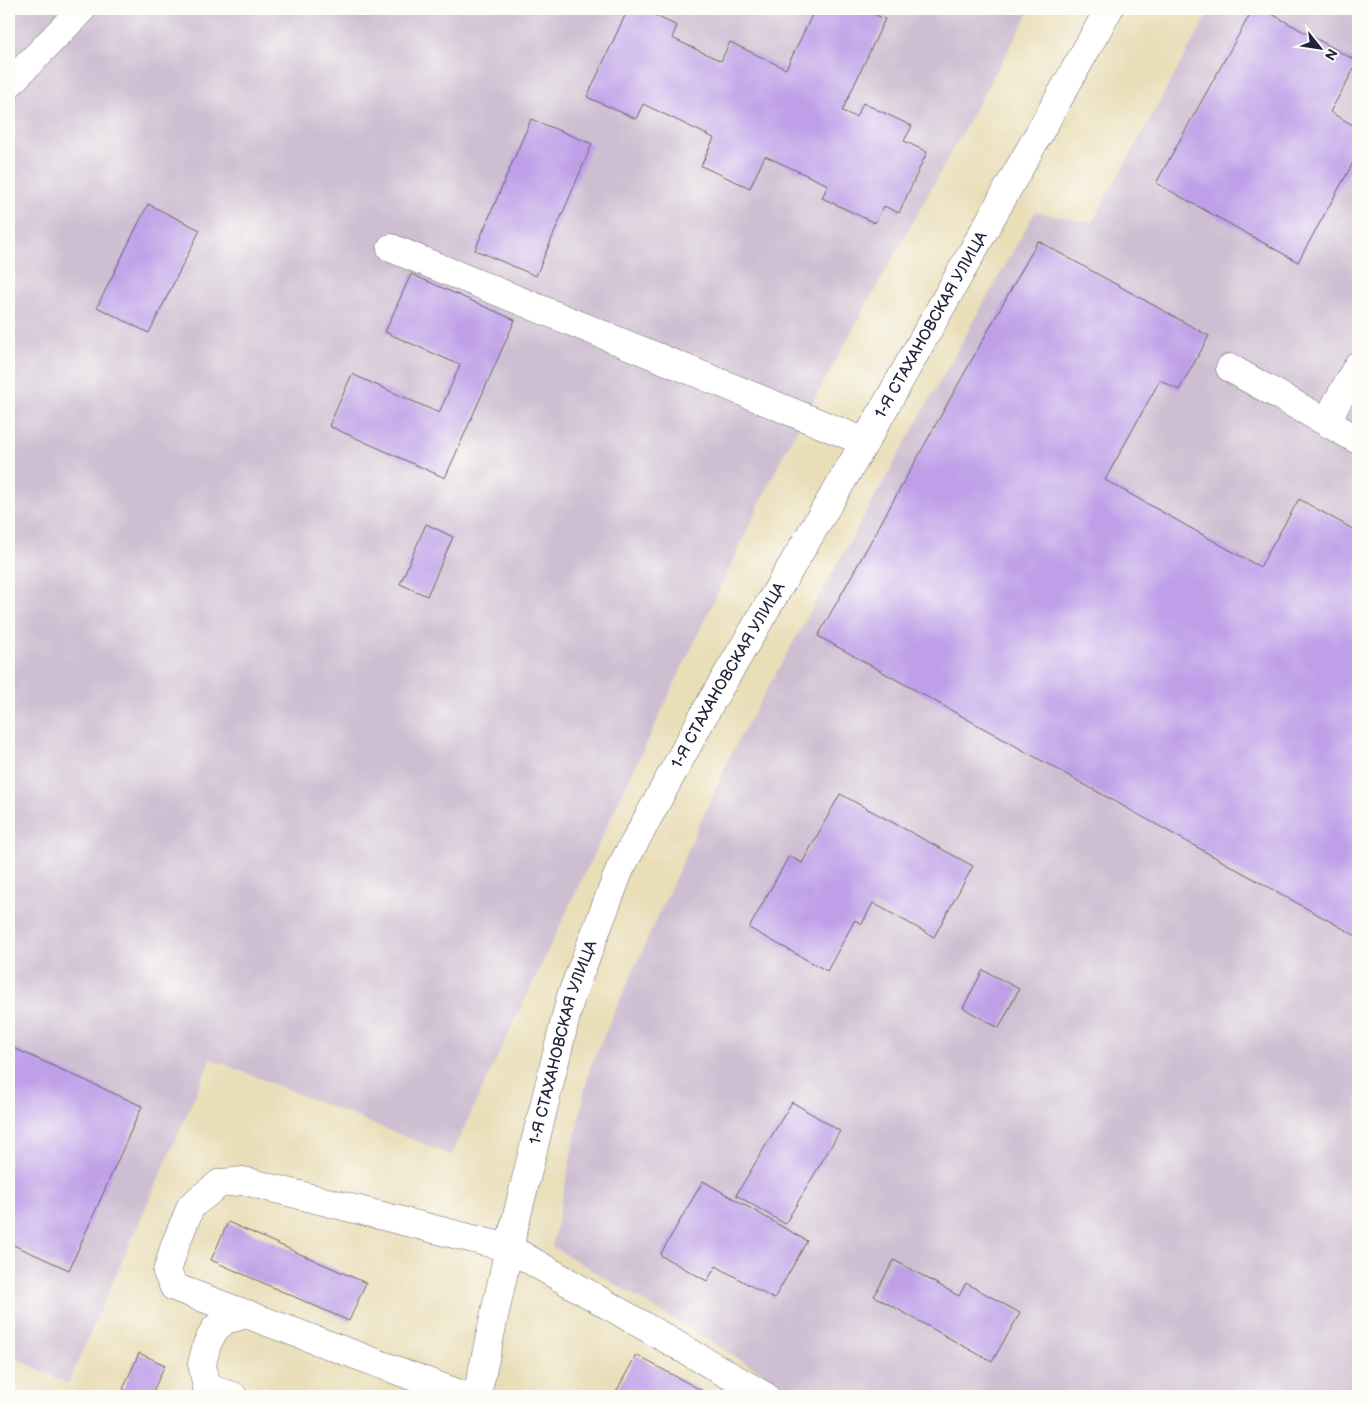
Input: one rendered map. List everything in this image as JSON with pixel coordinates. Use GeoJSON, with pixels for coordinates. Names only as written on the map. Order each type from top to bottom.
{"type":"FeatureCollection","features":[{"type":"Feature","properties":{"kind":"main road"},"geometry":{"type":"LineString","coordinates":[[9,84],[82,9]]}},
{"type":"Feature","properties":{"kind":"main road","name":"1-Я СТАХАНОВСКАЯ УЛИЦА"},"geometry":{"type":"LineString","coordinates":[[477,1396],[509,1248],[571,996],[620,869],[711,702],[864,442],[1109,9]]}},
{"type":"Feature","properties":{"kind":"main road"},"geometry":{"type":"LineString","coordinates":[[392,248],[864,442]]}},
{"type":"Feature","properties":{"kind":"main road"},"geometry":{"type":"LineString","coordinates":[[1326,422],[1358,365]]}},
{"type":"Feature","properties":{"kind":"main road"},"geometry":{"type":"LineString","coordinates":[[1230,368],[1358,440]]}},
{"type":"Feature","properties":{"kind":"main road"},"geometry":{"type":"LineString","coordinates":[[465,1396],[174,1287],[167,1272],[175,1245],[191,1206],[220,1183],[244,1181],[509,1248],[765,1396]]}},
{"type":"Feature","properties":{"kind":"main road"},"geometry":{"type":"LineString","coordinates":[[233,1396],[207,1388],[202,1364],[207,1344],[215,1329],[225,1320],[248,1314]]}},
{"type":"Feature","properties":{"kind":"shaded area"},"geometry":{"type":"Polygon","coordinates":[[[9,9],[1031,9],[782,457],[451,1155],[211,1059],[68,1384],[9,1355],[9,9]]]}},
{"type":"Feature","properties":{"kind":"shaded area"},"geometry":{"type":"Polygon","coordinates":[[[1211,9],[1358,9],[1358,1396],[801,1396],[552,1246],[590,1066],[734,748],[1035,212],[1092,223],[1211,9]]]}},
{"type":"Feature","properties":{"kind":"building"},"geometry":{"type":"Polygon","coordinates":[[[628,9],[641,9],[677,26],[672,38],[721,61],[730,42],[786,69],[815,9],[863,9],[885,19],[842,111],[856,117],[863,103],[912,126],[904,141],[927,152],[899,213],[884,206],[875,223],[822,198],[828,185],[765,156],[750,188],[701,166],[714,138],[643,104],[636,119],[587,97],[628,9]]]}},
{"type":"Feature","properties":{"kind":"building"},"geometry":{"type":"Polygon","coordinates":[[[1253,9],[1263,9],[1358,62],[1330,112],[1358,128],[1358,154],[1298,262],[1156,183],[1253,9]]]}},
{"type":"Feature","properties":{"kind":"building"},"geometry":{"type":"Polygon","coordinates":[[[531,119],[592,144],[536,276],[475,250],[531,119]]]}},
{"type":"Feature","properties":{"kind":"building"},"geometry":{"type":"Polygon","coordinates":[[[148,204],[200,230],[149,333],[97,307],[148,204]]]}},
{"type":"Feature","properties":{"kind":"building"},"geometry":{"type":"Polygon","coordinates":[[[1038,241],[1209,336],[1179,390],[1160,380],[1105,480],[1260,567],[1299,499],[1358,532],[1358,937],[818,636],[1038,241]]]}},
{"type":"Feature","properties":{"kind":"building"},"geometry":{"type":"Polygon","coordinates":[[[411,274],[515,320],[445,478],[329,426],[352,374],[439,413],[460,365],[385,332],[411,274]]]}},
{"type":"Feature","properties":{"kind":"building"},"geometry":{"type":"Polygon","coordinates":[[[426,524],[453,537],[427,596],[400,584],[426,524]]]}},
{"type":"Feature","properties":{"kind":"building"},"geometry":{"type":"Polygon","coordinates":[[[840,794],[973,866],[934,937],[873,903],[862,924],[855,920],[827,971],[749,928],[789,856],[802,863],[840,794]]]}},
{"type":"Feature","properties":{"kind":"building"},"geometry":{"type":"Polygon","coordinates":[[[983,970],[1019,989],[999,1028],[963,1008],[983,970]]]}},
{"type":"Feature","properties":{"kind":"building"},"geometry":{"type":"Polygon","coordinates":[[[9,1046],[142,1106],[69,1270],[9,1243],[9,1046]]]}},
{"type":"Feature","properties":{"kind":"building"},"geometry":{"type":"Polygon","coordinates":[[[792,1102],[840,1131],[785,1224],[736,1195],[792,1102]]]}},
{"type":"Feature","properties":{"kind":"building"},"geometry":{"type":"Polygon","coordinates":[[[703,1181],[807,1241],[774,1299],[716,1266],[707,1281],[660,1255],[703,1181]]]}},
{"type":"Feature","properties":{"kind":"building"},"geometry":{"type":"Polygon","coordinates":[[[228,1222],[366,1283],[349,1321],[211,1260],[228,1222]]]}},
{"type":"Feature","properties":{"kind":"building"},"geometry":{"type":"Polygon","coordinates":[[[894,1260],[959,1296],[966,1283],[1020,1313],[992,1362],[874,1296],[894,1260]]]}},
{"type":"Feature","properties":{"kind":"building"},"geometry":{"type":"Polygon","coordinates":[[[139,1353],[165,1365],[151,1396],[140,1396],[123,1389],[139,1353]]]}},
{"type":"Feature","properties":{"kind":"building"},"geometry":{"type":"Polygon","coordinates":[[[636,1355],[712,1396],[614,1396],[636,1355]]]}}]}
